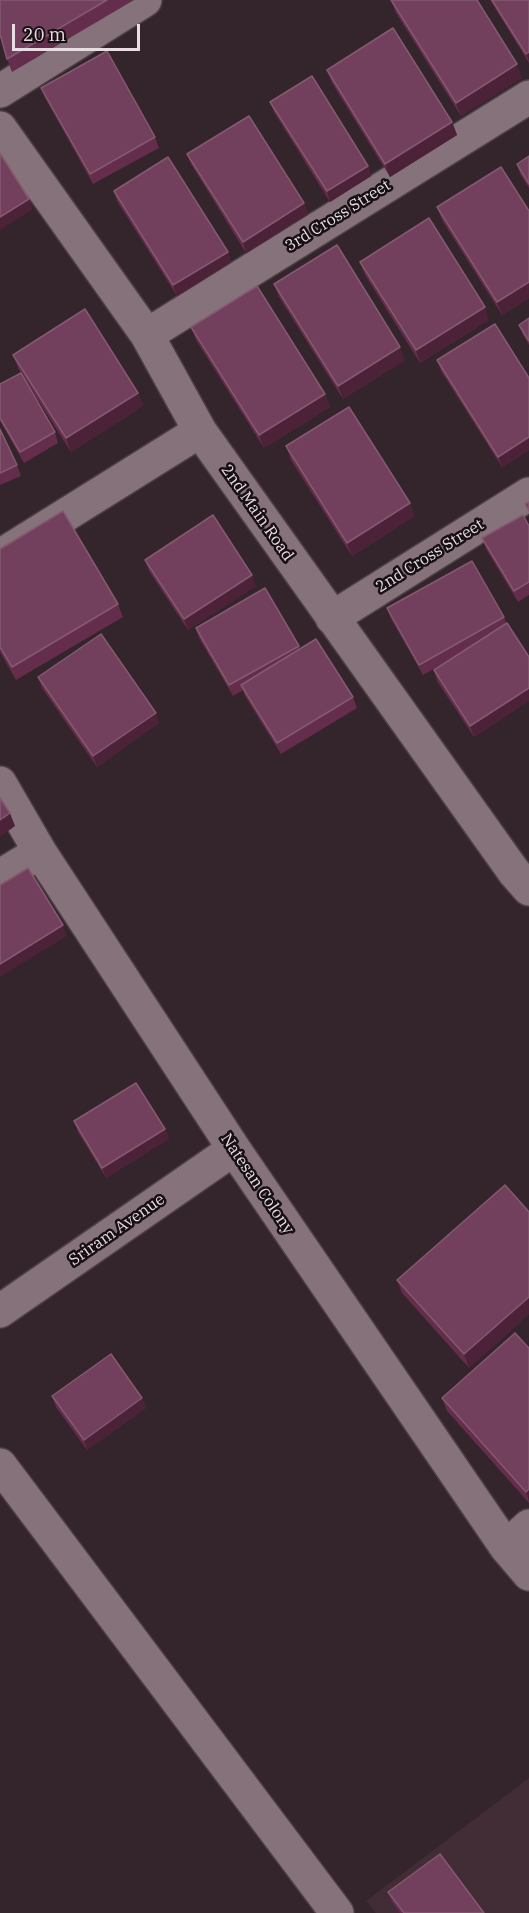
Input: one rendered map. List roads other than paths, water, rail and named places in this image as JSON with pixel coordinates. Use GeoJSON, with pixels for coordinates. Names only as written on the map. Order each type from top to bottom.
{"type":"FeatureCollection","features":[{"type":"Feature","properties":{"kind":"street"},"geometry":{"type":"LineString","coordinates":[[0,91],[145,0]]}},
{"type":"Feature","properties":{"kind":"street","name":"3rd Cross Street"},"geometry":{"type":"LineString","coordinates":[[147,335],[529,97]]}},
{"type":"Feature","properties":{"kind":"street","name":"2nd Main Road"},"geometry":{"type":"LineString","coordinates":[[0,128],[147,335],[200,431],[514,872],[529,889]]}},
{"type":"Feature","properties":{"kind":"street"},"geometry":{"type":"LineString","coordinates":[[0,556],[200,431]]}},
{"type":"Feature","properties":{"kind":"street","name":"2nd Cross Street"},"geometry":{"type":"LineString","coordinates":[[332,618],[529,494]]}},
{"type":"Feature","properties":{"kind":"street","name":"Natesan Colony"},"geometry":{"type":"LineString","coordinates":[[0,783],[40,852],[234,1149],[517,1537],[529,1574]]}},
{"type":"Feature","properties":{"kind":"street"},"geometry":{"type":"LineString","coordinates":[[0,876],[40,852]]}},
{"type":"Feature","properties":{"kind":"street","name":"Sriram Avenue"},"geometry":{"type":"LineString","coordinates":[[0,1311],[234,1149]]}},
{"type":"Feature","properties":{"kind":"street"},"geometry":{"type":"LineString","coordinates":[[0,1465],[337,1913]]}}]}
